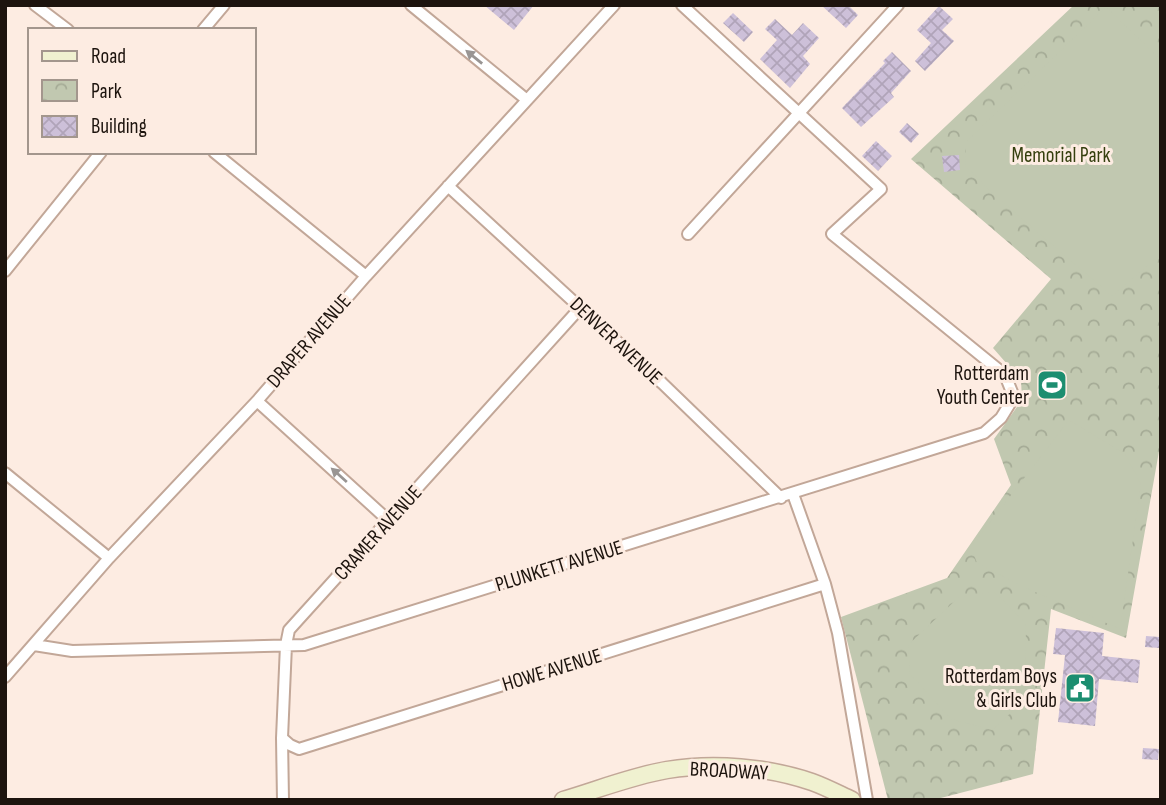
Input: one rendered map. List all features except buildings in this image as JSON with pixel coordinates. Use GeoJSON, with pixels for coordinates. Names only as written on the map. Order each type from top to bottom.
{"type":"FeatureCollection","features":[{"type":"Feature","properties":{"kind":"main road","name":"BROADWAY"},"geometry":{"type":"LineString","coordinates":[[563,800],[665,770],[694,767],[769,772],[811,782],[852,800]]}},
{"type":"Feature","properties":{"kind":"street"},"geometry":{"type":"LineString","coordinates":[[36,5],[65,28]]}},
{"type":"Feature","properties":{"kind":"street"},"geometry":{"type":"LineString","coordinates":[[205,28],[224,5]]}},
{"type":"Feature","properties":{"kind":"street"},"geometry":{"type":"LineString","coordinates":[[411,5],[527,100]]}},
{"type":"Feature","properties":{"kind":"street","name":"DRAPER AVENUE"},"geometry":{"type":"LineString","coordinates":[[5,677],[109,558],[257,401],[366,275],[614,5]]}},
{"type":"Feature","properties":{"kind":"street"},"geometry":{"type":"LineString","coordinates":[[682,5],[797,113]]}},
{"type":"Feature","properties":{"kind":"street"},"geometry":{"type":"LineString","coordinates":[[688,234],[898,5]]}},
{"type":"Feature","properties":{"kind":"street","name":"PLUNKETT AVENUE"},"geometry":{"type":"LineString","coordinates":[[34,645],[72,651],[304,645],[984,433],[1001,418],[1014,397],[1005,376],[832,234],[881,188],[797,113]]}},
{"type":"Feature","properties":{"kind":"street"},"geometry":{"type":"LineString","coordinates":[[5,271],[99,154]]}},
{"type":"Feature","properties":{"kind":"street"},"geometry":{"type":"LineString","coordinates":[[216,154],[366,275]]}},
{"type":"Feature","properties":{"kind":"street","name":"DENVER AVENUE"},"geometry":{"type":"LineString","coordinates":[[448,186],[662,383],[781,498]]}},
{"type":"Feature","properties":{"kind":"street","name":"CRAMER AVENUE"},"geometry":{"type":"LineString","coordinates":[[283,800],[282,738],[289,630],[580,308]]}},
{"type":"Feature","properties":{"kind":"street"},"geometry":{"type":"LineString","coordinates":[[257,401],[389,521]]}},
{"type":"Feature","properties":{"kind":"street"},"geometry":{"type":"LineString","coordinates":[[5,473],[109,558]]}},
{"type":"Feature","properties":{"kind":"street"},"geometry":{"type":"LineString","coordinates":[[793,494],[825,584],[838,633],[867,800]]}},
{"type":"Feature","properties":{"kind":"street","name":"HOWE AVENUE"},"geometry":{"type":"LineString","coordinates":[[282,738],[299,749],[825,584]]}},
{"type":"Feature","properties":{"kind":"green space","name":"Memorial Park"},"geometry":{"type":"Polygon","coordinates":[[[1074,5],[1161,5],[1161,440],[1126,638],[1051,609],[1033,774],[933,800],[888,800],[841,617],[947,578],[1011,485],[994,439],[1022,400],[1021,380],[993,348],[1051,279],[911,159],[1074,5]]]}},
{"type":"Feature","properties":{"kind":"green space"},"geometry":{"type":"Polygon","coordinates":[[[1106,7],[1159,58],[1161,69],[1161,254],[1112,296],[999,199],[965,166],[966,142],[1106,7]]]}},
{"type":"Feature","properties":{"kind":"green space"},"geometry":{"type":"Polygon","coordinates":[[[1069,420],[1125,454],[1141,484],[1120,629],[1026,588],[977,563],[971,547],[1069,420]]]}},
{"type":"Feature","properties":{"kind":"green space"},"geometry":{"type":"Polygon","coordinates":[[[994,592],[1026,623],[1025,700],[992,730],[951,719],[910,674],[908,645],[958,598],[994,592]]]}},
{"type":"Feature","properties":{"kind":"place","name":"Rotterdam Youth Center"},"geometry":{"type":"Point","coordinates":[1052,385]}},
{"type":"Feature","properties":{"kind":"place","name":"Rotterdam Boys & Girls Club"},"geometry":{"type":"Point","coordinates":[1080,688]}}]}
